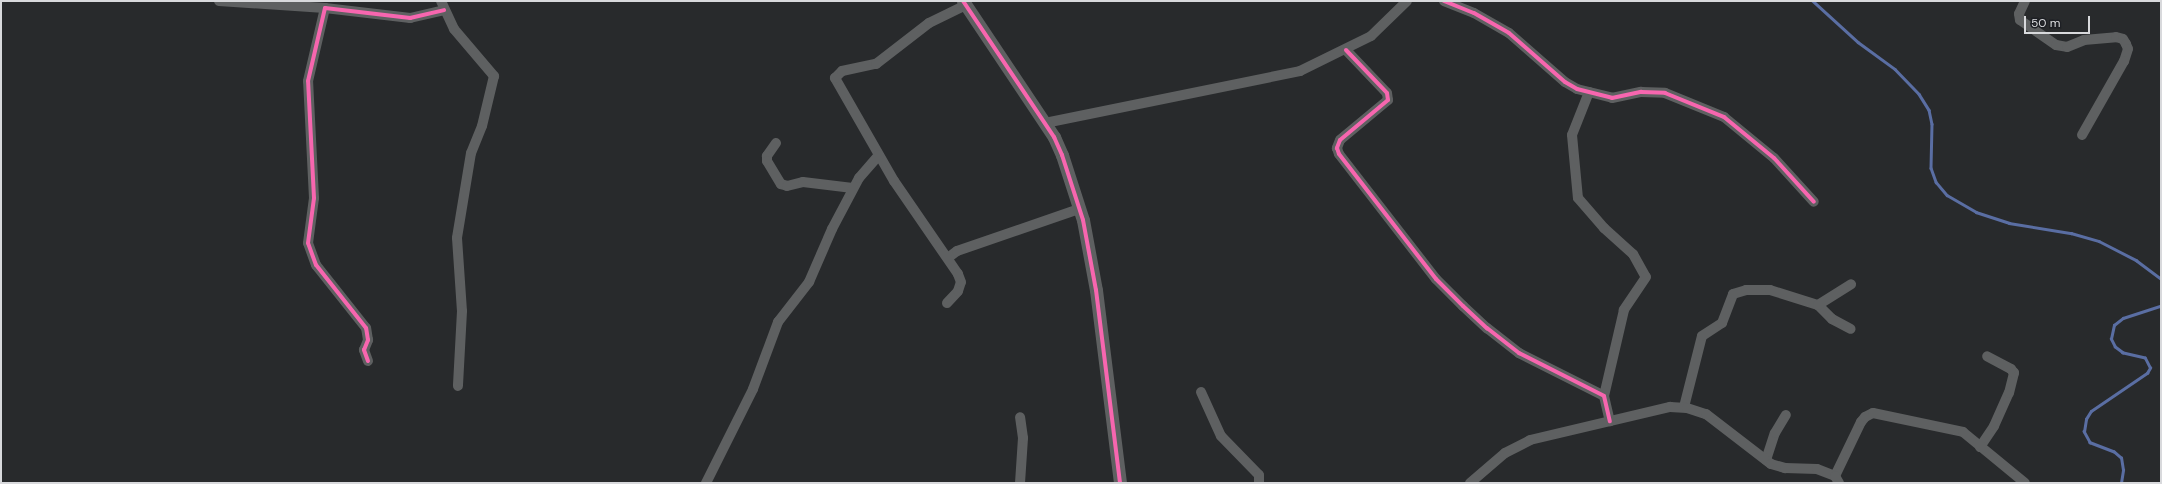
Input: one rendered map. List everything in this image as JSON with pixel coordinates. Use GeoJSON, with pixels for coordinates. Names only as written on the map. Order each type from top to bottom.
{"type":"FeatureCollection","features":[{"type":"Feature","properties":{"kind":"street"},"geometry":{"type":"LineString","coordinates":[[219,1],[325,8],[410,18],[442,6],[454,29],[494,76],[482,126],[471,153],[457,238],[462,311],[458,386]]}},
{"type":"Feature","properties":{"kind":"street"},"geometry":{"type":"LineString","coordinates":[[1045,123],[1300,71],[1346,50],[1371,36],[1407,1]]}},
{"type":"Feature","properties":{"kind":"street"},"geometry":{"type":"LineString","coordinates":[[1444,1],[1502,28],[1565,82],[1589,92],[1612,98],[1641,92],[1664,93],[1724,117],[1774,158],[1814,202]]}},
{"type":"Feature","properties":{"kind":"street"},"geometry":{"type":"LineString","coordinates":[[2025,1],[2019,14],[2020,20],[2056,45],[2067,47],[2084,40],[2116,37],[2123,39],[2126,44],[2128,53],[2082,135]]}},
{"type":"Feature","properties":{"kind":"street"},"geometry":{"type":"LineString","coordinates":[[947,303],[958,291],[961,282],[949,257],[894,181],[836,82],[835,75],[842,71],[876,64],[929,23],[964,3],[1045,123],[1062,155],[1079,209],[1096,290],[1120,483]]}},
{"type":"Feature","properties":{"kind":"street"},"geometry":{"type":"LineString","coordinates":[[325,8],[308,80],[314,198],[307,236],[312,259],[366,328],[368,340],[364,350],[368,361]]}},
{"type":"Feature","properties":{"kind":"street"},"geometry":{"type":"LineString","coordinates":[[1346,50],[1388,97],[1386,103],[1340,140],[1337,148],[1339,154],[1436,279],[1486,328],[1520,353],[1604,396]]}},
{"type":"Feature","properties":{"kind":"street"},"geometry":{"type":"LineString","coordinates":[[1589,92],[1572,135],[1578,198],[1604,228],[1633,254],[1646,277],[1624,310],[1604,396],[1610,421]]}},
{"type":"Feature","properties":{"kind":"street"},"geometry":{"type":"LineString","coordinates":[[776,143],[767,156],[767,161],[781,184],[787,186],[803,182],[853,188]]}},
{"type":"Feature","properties":{"kind":"street"},"geometry":{"type":"LineString","coordinates":[[706,483],[753,389],[778,322],[809,282],[853,188],[863,172],[879,155]]}},
{"type":"Feature","properties":{"kind":"street"},"geometry":{"type":"LineString","coordinates":[[949,257],[957,251],[1079,209]]}},
{"type":"Feature","properties":{"kind":"street"},"geometry":{"type":"LineString","coordinates":[[1818,305],[1852,284]]}},
{"type":"Feature","properties":{"kind":"street"},"geometry":{"type":"LineString","coordinates":[[1684,407],[1702,336],[1707,330],[1722,323],[1733,294],[1746,290],[1770,290],[1818,305],[1832,319],[1851,329]]}},
{"type":"Feature","properties":{"kind":"street"},"geometry":{"type":"LineString","coordinates":[[1980,447],[1994,426],[2014,373],[2012,369],[1987,356]]}},
{"type":"Feature","properties":{"kind":"street"},"geometry":{"type":"LineString","coordinates":[[1201,392],[1221,436],[1259,475],[1259,483]]}},
{"type":"Feature","properties":{"kind":"street"},"geometry":{"type":"LineString","coordinates":[[1470,483],[1505,453],[1530,440],[1670,406],[1684,407],[1706,414],[1718,421],[1766,460],[1779,467],[1812,468],[1837,480],[1861,422],[1865,416],[1873,413],[1962,432],[2025,483]]}},
{"type":"Feature","properties":{"kind":"street"},"geometry":{"type":"LineString","coordinates":[[1766,460],[1775,433],[1786,415]]}},
{"type":"Feature","properties":{"kind":"street"},"geometry":{"type":"LineString","coordinates":[[1020,417],[1023,438],[1020,483]]}},
{"type":"Feature","properties":{"kind":"waterway"},"geometry":{"type":"LineString","coordinates":[[1659,1],[1705,1]]}},
{"type":"Feature","properties":{"kind":"waterway"},"geometry":{"type":"LineString","coordinates":[[1813,1],[1858,42],[1895,69],[1919,94],[1929,110],[1932,124],[1931,168],[1936,182],[1947,195],[1976,212],[2009,223],[2071,233],[2099,241],[2136,260],[2161,279]]}},
{"type":"Feature","properties":{"kind":"waterway"},"geometry":{"type":"LineString","coordinates":[[2121,483],[2123,470],[2121,458],[2114,452],[2090,443],[2084,432],[2086,419],[2091,411],[2147,373],[2150,368],[2145,358],[2123,353],[2115,347],[2111,339],[2114,325],[2123,318],[2161,306]]}},
{"type":"Feature","properties":{"kind":"cycle path"},"geometry":{"type":"LineString","coordinates":[[963,1],[1054,137],[1062,155],[1083,220],[1096,290],[1120,483]]}},
{"type":"Feature","properties":{"kind":"cycle path"},"geometry":{"type":"LineString","coordinates":[[1444,1],[1474,13],[1509,33],[1565,82],[1577,89],[1612,98],[1641,92],[1665,93],[1724,117],[1774,158],[1814,202]]}},
{"type":"Feature","properties":{"kind":"cycle path"},"geometry":{"type":"LineString","coordinates":[[368,361],[364,350],[368,340],[366,328],[316,265],[308,243],[314,198],[308,81],[325,8],[410,18],[444,10]]}},
{"type":"Feature","properties":{"kind":"cycle path"},"geometry":{"type":"LineString","coordinates":[[1346,50],[1387,93],[1388,100],[1340,140],[1337,148],[1339,154],[1436,279],[1463,306],[1487,328],[1519,353],[1604,396],[1610,421]]}}]}
